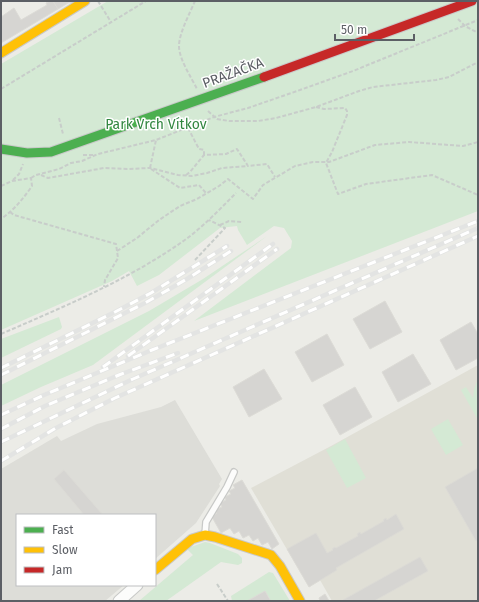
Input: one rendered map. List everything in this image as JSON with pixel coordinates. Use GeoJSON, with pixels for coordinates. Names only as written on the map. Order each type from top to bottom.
{"type":"FeatureCollection","features":[{"type":"Feature","properties":{"kind":"street"},"geometry":{"type":"LineString","coordinates":[[1,53],[85,1]]}},
{"type":"Feature","properties":{"kind":"street","name":"PRAŽAČKA"},"geometry":{"type":"LineString","coordinates":[[1,149],[27,154],[51,152],[201,100],[472,1]]}},
{"type":"Feature","properties":{"kind":"street"},"geometry":{"type":"LineString","coordinates":[[156,569],[192,539],[204,535],[215,536],[271,555],[280,566],[300,601]]}},
{"type":"Feature","properties":{"kind":"street"},"geometry":{"type":"LineString","coordinates":[[118,601],[136,586]]}},
{"type":"Feature","properties":{"kind":"lane"},"geometry":{"type":"LineString","coordinates":[[204,535],[206,522],[234,472]]}},
{"type":"Feature","properties":{"kind":"path"},"geometry":{"type":"LineString","coordinates":[[1,90],[146,1]]}},
{"type":"Feature","properties":{"kind":"path"},"geometry":{"type":"LineString","coordinates":[[195,1],[181,35],[179,45],[180,53],[205,108],[214,117],[229,121],[276,118],[373,87],[436,80],[449,77],[478,62]]}},
{"type":"Feature","properties":{"kind":"path"},"geometry":{"type":"LineString","coordinates":[[99,2],[111,22]]}},
{"type":"Feature","properties":{"kind":"path"},"geometry":{"type":"LineString","coordinates":[[458,18],[465,26],[478,33]]}},
{"type":"Feature","properties":{"kind":"path"},"geometry":{"type":"LineString","coordinates":[[78,153],[85,156],[98,154],[156,140],[214,117],[248,108],[353,72],[478,20]]}},
{"type":"Feature","properties":{"kind":"path"},"geometry":{"type":"LineString","coordinates":[[316,106],[324,109],[345,108],[347,111],[347,115],[326,163],[338,194],[366,184],[432,176],[478,195]]}},
{"type":"Feature","properties":{"kind":"path"},"geometry":{"type":"LineString","coordinates":[[59,118],[64,139]]}},
{"type":"Feature","properties":{"kind":"path"},"geometry":{"type":"LineString","coordinates":[[185,176],[204,156],[204,150],[199,149],[188,128]]}},
{"type":"Feature","properties":{"kind":"path"},"geometry":{"type":"LineString","coordinates":[[150,168],[156,140]]}},
{"type":"Feature","properties":{"kind":"path"},"geometry":{"type":"LineString","coordinates":[[117,251],[180,206],[197,199],[228,179],[253,199],[263,185],[295,166],[313,162],[326,163],[375,145],[409,142],[463,146],[478,142]]}},
{"type":"Feature","properties":{"kind":"path"},"geometry":{"type":"LineString","coordinates":[[204,156],[226,154],[237,149],[248,166]]}},
{"type":"Feature","properties":{"kind":"path"},"geometry":{"type":"LineString","coordinates":[[1,186],[12,181],[30,178],[59,169],[71,163],[82,161],[98,154]]}},
{"type":"Feature","properties":{"kind":"path"},"geometry":{"type":"LineString","coordinates":[[12,181],[19,174],[24,162]]}},
{"type":"Feature","properties":{"kind":"path"},"geometry":{"type":"LineString","coordinates":[[39,174],[48,178],[104,168],[150,168],[185,176],[192,176],[208,173],[222,168],[267,164],[275,177]]}},
{"type":"Feature","properties":{"kind":"path"},"geometry":{"type":"LineString","coordinates":[[150,168],[180,188],[199,185],[206,193]]}},
{"type":"Feature","properties":{"kind":"path"},"geometry":{"type":"LineString","coordinates":[[1,219],[22,200],[32,186],[30,178]]}},
{"type":"Feature","properties":{"kind":"path"},"geometry":{"type":"LineString","coordinates":[[1,334],[104,288],[143,267],[183,242],[209,220],[236,192]]}},
{"type":"Feature","properties":{"kind":"path"},"geometry":{"type":"LineString","coordinates":[[10,212],[116,244],[118,258],[105,280],[104,288]]}},
{"type":"Feature","properties":{"kind":"path"},"geometry":{"type":"LineString","coordinates":[[195,260],[225,228],[209,220]]}},
{"type":"Feature","properties":{"kind":"path"},"geometry":{"type":"LineString","coordinates":[[220,225],[229,221],[242,222]]}},
{"type":"Feature","properties":{"kind":"path"},"geometry":{"type":"LineString","coordinates":[[217,584],[228,601]]}},
{"type":"Feature","properties":{"kind":"shaded area"},"geometry":{"type":"Polygon","coordinates":[[[478,365],[478,601],[332,601],[320,580],[309,587],[251,488],[478,365]]]}},
{"type":"Feature","properties":{"kind":"shaded area"},"geometry":{"type":"Polygon","coordinates":[[[175,400],[222,479],[219,484],[220,486],[196,523],[156,558],[156,514],[16,514],[16,586],[123,586],[105,601],[1,601],[1,469],[57,436],[61,441],[97,424],[161,407],[175,400]]]}},
{"type":"Feature","properties":{"kind":"green space","name":"Park Vrch Vítkov"},"geometry":{"type":"Polygon","coordinates":[[[108,1],[478,1],[478,211],[194,321],[291,248],[292,241],[284,228],[274,226],[247,245],[237,226],[220,228],[159,275],[137,286],[129,271],[112,281],[1,330],[1,64],[108,1]]]}},
{"type":"Feature","properties":{"kind":"green space"},"geometry":{"type":"Polygon","coordinates":[[[267,236],[93,365],[1,406],[1,385],[149,311],[203,279],[267,236]]]}},
{"type":"Feature","properties":{"kind":"green space"},"geometry":{"type":"Polygon","coordinates":[[[59,317],[62,327],[61,329],[1,358],[1,339],[59,317]]]}},
{"type":"Feature","properties":{"kind":"green space"},"geometry":{"type":"Polygon","coordinates":[[[478,379],[478,420],[461,390],[466,387],[473,398],[474,389],[478,379]]]}},
{"type":"Feature","properties":{"kind":"green space"},"geometry":{"type":"Polygon","coordinates":[[[448,419],[463,445],[446,455],[431,429],[448,419]]]}},
{"type":"Feature","properties":{"kind":"green space"},"geometry":{"type":"Polygon","coordinates":[[[345,439],[366,478],[347,488],[326,450],[345,439]]]}},
{"type":"Feature","properties":{"kind":"green space"},"geometry":{"type":"Polygon","coordinates":[[[205,542],[238,554],[242,558],[242,563],[238,565],[221,562],[166,601],[139,601],[193,555],[188,548],[205,542]]]}},
{"type":"Feature","properties":{"kind":"green space"},"geometry":{"type":"Polygon","coordinates":[[[269,572],[273,573],[290,601],[268,601],[270,599],[265,591],[247,601],[232,601],[231,596],[269,572]]]}},
{"type":"Feature","properties":{"kind":"building"},"geometry":{"type":"Polygon","coordinates":[[[53,1],[58,9],[1,43],[1,17],[14,8],[21,20],[47,5],[46,3],[53,1]]]}},
{"type":"Feature","properties":{"kind":"building"},"geometry":{"type":"Polygon","coordinates":[[[53,1],[80,1],[68,3],[58,9],[53,1]]]}},
{"type":"Feature","properties":{"kind":"building"},"geometry":{"type":"Polygon","coordinates":[[[385,301],[402,332],[370,349],[353,319],[385,301]]]}},
{"type":"Feature","properties":{"kind":"building"},"geometry":{"type":"Polygon","coordinates":[[[471,322],[478,334],[478,358],[456,370],[440,340],[471,322]]]}},
{"type":"Feature","properties":{"kind":"building"},"geometry":{"type":"Polygon","coordinates":[[[327,334],[344,365],[312,382],[295,352],[327,334]]]}},
{"type":"Feature","properties":{"kind":"building"},"geometry":{"type":"Polygon","coordinates":[[[413,354],[431,384],[398,402],[382,372],[413,354]]]}},
{"type":"Feature","properties":{"kind":"building"},"geometry":{"type":"Polygon","coordinates":[[[264,369],[282,399],[249,417],[233,387],[264,369]]]}},
{"type":"Feature","properties":{"kind":"building"},"geometry":{"type":"Polygon","coordinates":[[[355,387],[372,417],[340,435],[323,405],[355,387]]]}},
{"type":"Feature","properties":{"kind":"building"},"geometry":{"type":"Polygon","coordinates":[[[478,468],[478,540],[476,541],[445,487],[478,468]]]}},
{"type":"Feature","properties":{"kind":"building"},"geometry":{"type":"Polygon","coordinates":[[[64,470],[102,514],[83,514],[54,479],[64,470]]]}},
{"type":"Feature","properties":{"kind":"building"},"geometry":{"type":"Polygon","coordinates":[[[242,480],[279,544],[272,549],[268,542],[262,545],[258,538],[253,541],[249,535],[243,538],[239,531],[234,534],[230,528],[221,533],[212,517],[217,513],[215,510],[222,507],[220,503],[226,500],[225,497],[231,494],[229,491],[235,488],[233,485],[242,480]]]}},
{"type":"Feature","properties":{"kind":"building"},"geometry":{"type":"Polygon","coordinates":[[[396,514],[404,529],[336,568],[337,570],[309,587],[287,549],[316,533],[327,553],[335,547],[336,548],[358,536],[357,534],[360,532],[361,534],[384,521],[383,520],[386,518],[387,520],[396,514]]]}},
{"type":"Feature","properties":{"kind":"building"},"geometry":{"type":"Polygon","coordinates":[[[420,557],[428,571],[374,601],[343,600],[420,557]]]}},
{"type":"Feature","properties":{"kind":"building"},"geometry":{"type":"Polygon","coordinates":[[[265,591],[270,600],[247,601],[265,591]]]}},
{"type":"Feature","properties":{"kind":"building"},"geometry":{"type":"Polygon","coordinates":[[[325,594],[329,601],[320,601],[319,598],[325,594]]]}},
{"type":"Feature","properties":{"kind":"railway"},"geometry":{"type":"LineString","coordinates":[[1,415],[44,395],[152,350],[478,221]]}},
{"type":"Feature","properties":{"kind":"railway"},"geometry":{"type":"LineString","coordinates":[[1,442],[133,379],[478,228]]}},
{"type":"Feature","properties":{"kind":"railway"},"geometry":{"type":"LineString","coordinates":[[1,461],[56,428],[115,398],[478,236]]}},
{"type":"Feature","properties":{"kind":"railway"},"geometry":{"type":"LineString","coordinates":[[103,367],[273,244]]}},
{"type":"Feature","properties":{"kind":"railway"},"geometry":{"type":"LineString","coordinates":[[1,368],[151,293],[227,246]]}},
{"type":"Feature","properties":{"kind":"railway"},"geometry":{"type":"LineString","coordinates":[[128,356],[277,249]]}},
{"type":"Feature","properties":{"kind":"railway"},"geometry":{"type":"LineString","coordinates":[[1,375],[145,303],[231,251]]}},
{"type":"Feature","properties":{"kind":"railway"},"geometry":{"type":"LineString","coordinates":[[1,429],[45,406],[119,375],[178,353]]}},
{"type":"Feature","properties":{"kind":"traffic: fast"},"geometry":{"type":"LineString","coordinates":[[1,149],[27,153],[51,152],[264,77]]}},
{"type":"Feature","properties":{"kind":"traffic: slow"},"geometry":{"type":"LineString","coordinates":[[1,53],[85,1]]}},
{"type":"Feature","properties":{"kind":"traffic: slow"},"geometry":{"type":"LineString","coordinates":[[156,569],[192,539],[205,535],[215,537],[271,555],[280,566],[300,601]]}},
{"type":"Feature","properties":{"kind":"traffic: jam"},"geometry":{"type":"LineString","coordinates":[[264,77],[472,1]]}}]}
